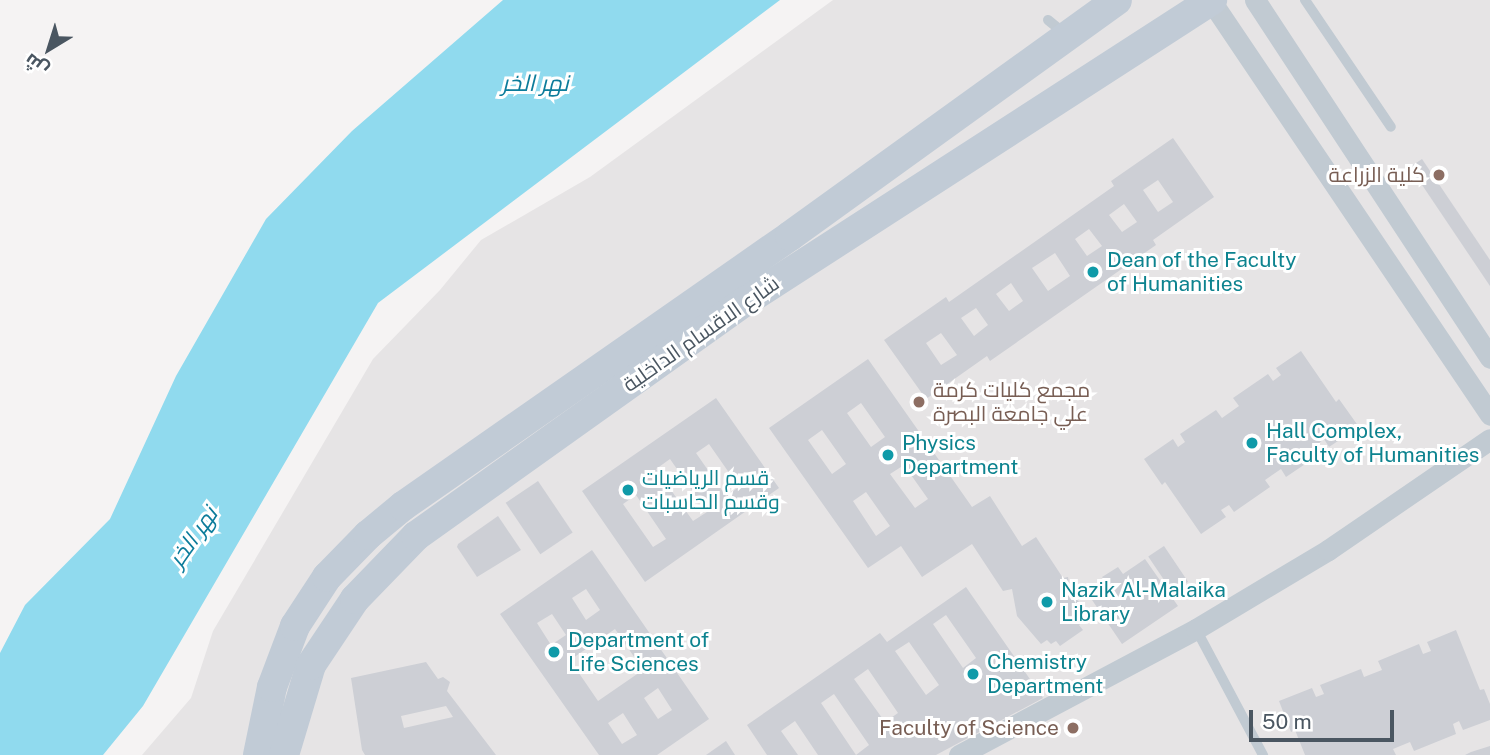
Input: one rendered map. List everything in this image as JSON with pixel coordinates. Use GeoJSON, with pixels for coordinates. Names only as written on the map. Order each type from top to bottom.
{"type":"FeatureCollection","features":[{"type":"Feature","properties":{"kind":"street","name":"شارع الاقسام الداخلية"},"geometry":{"type":"LineString","coordinates":[[258,755],[283,652],[295,626],[327,578],[368,535],[403,506],[901,149],[1057,28],[1117,0]]}},
{"type":"Feature","properties":{"kind":"street"},"geometry":{"type":"LineString","coordinates":[[1255,0],[1490,358]]}},
{"type":"Feature","properties":{"kind":"street","name":"شارع الاقسام الداخلية"},"geometry":{"type":"LineString","coordinates":[[284,755],[311,666],[355,599],[416,536],[746,302],[1212,1]]}},
{"type":"Feature","properties":{"kind":"street"},"geometry":{"type":"LineString","coordinates":[[1212,1],[1490,415]]}},
{"type":"Feature","properties":{"kind":"street"},"geometry":{"type":"LineString","coordinates":[[959,755],[1196,629],[1328,550],[1490,439]]}},
{"type":"Feature","properties":{"kind":"street"},"geometry":{"type":"LineString","coordinates":[[327,578],[332,593],[347,600],[355,599]]}},
{"type":"Feature","properties":{"kind":"street"},"geometry":{"type":"LineString","coordinates":[[283,652],[303,654],[311,666]]}},
{"type":"Feature","properties":{"kind":"lane"},"geometry":{"type":"LineString","coordinates":[[1305,0],[1391,127]]}},
{"type":"Feature","properties":{"kind":"lane"},"geometry":{"type":"LineString","coordinates":[[1196,629],[1263,755]]}},
{"type":"Feature","properties":{"kind":"shaded area","name":"مجمع كليات كرمة علي جامعة البصرة"},"geometry":{"type":"Polygon","coordinates":[[[833,0],[1490,0],[1490,755],[142,755],[191,698],[213,631],[373,359],[440,290],[481,240],[590,177],[833,0]]]}},
{"type":"Feature","properties":{"kind":"water","name":"نهر الخر"},"geometry":{"type":"Polygon","coordinates":[[[503,0],[780,0],[378,303],[143,706],[103,755],[0,755],[0,653],[25,605],[110,519],[176,376],[266,219],[352,131],[503,0]]]}},
{"type":"Feature","properties":{"kind":"building","name":"Dean of the Faculty of Humanities"},"geometry":{"type":"Polygon","coordinates":[[[1173,138],[1214,197],[1153,240],[1156,245],[990,361],[987,356],[926,399],[884,340],[946,297],[949,302],[1114,186],[1111,181],[1173,138]],[[1158,180],[1143,190],[1158,212],[1173,202],[1158,180]],[[1124,204],[1109,215],[1122,232],[1137,222],[1124,204]],[[1089,229],[1075,239],[1087,256],[1102,246],[1089,229]],[[1055,253],[1032,268],[1048,291],[1070,276],[1055,253]],[[1011,283],[996,294],[1009,311],[1023,301],[1011,283]],[[976,308],[961,318],[974,336],[988,325],[976,308]],[[941,333],[926,343],[941,365],[957,355],[941,333]]]}},
{"type":"Feature","properties":{"kind":"building"},"geometry":{"type":"Polygon","coordinates":[[[1422,159],[1490,260],[1490,286],[1410,167],[1422,159]]]}},
{"type":"Feature","properties":{"kind":"building","name":"Hall Complex, Faculty of Humanities"},"geometry":{"type":"Polygon","coordinates":[[[1301,351],[1336,402],[1339,399],[1359,427],[1329,447],[1324,439],[1318,444],[1323,452],[1286,477],[1281,469],[1265,480],[1270,487],[1234,512],[1229,505],[1221,510],[1226,517],[1201,534],[1165,482],[1162,485],[1144,459],[1173,439],[1178,447],[1185,442],[1180,434],[1216,410],[1222,418],[1239,406],[1233,398],[1268,374],[1273,381],[1281,375],[1276,368],[1301,351]]]}},
{"type":"Feature","properties":{"kind":"building","name":"Physics Department"},"geometry":{"type":"Polygon","coordinates":[[[868,359],[972,507],[990,496],[1022,546],[1036,537],[1063,578],[1068,577],[1070,591],[1087,612],[1081,616],[1084,621],[1079,625],[1083,630],[1060,646],[1056,641],[1051,644],[1047,640],[1041,644],[1017,616],[1012,589],[1003,591],[972,544],[922,577],[901,546],[868,568],[769,428],[868,359]],[[861,403],[847,413],[871,447],[885,437],[861,403]],[[822,430],[808,440],[832,474],[846,464],[822,430]],[[904,465],[890,474],[915,508],[928,499],[904,465]],[[866,492],[853,501],[876,536],[890,526],[866,492]]]}},
{"type":"Feature","properties":{"kind":"building","name":"قسم الرياضيات وقسم الحاسبات"},"geometry":{"type":"Polygon","coordinates":[[[716,398],[779,488],[645,582],[582,491],[716,398]],[[709,444],[696,453],[726,496],[739,487],[709,444]],[[670,459],[656,469],[693,521],[707,512],[670,459]],[[636,495],[623,504],[653,547],[666,539],[636,495]]]}},
{"type":"Feature","properties":{"kind":"building"},"geometry":{"type":"Polygon","coordinates":[[[538,481],[573,532],[540,554],[506,503],[538,481]]]}},
{"type":"Feature","properties":{"kind":"building"},"geometry":{"type":"Polygon","coordinates":[[[498,516],[521,550],[477,577],[457,547],[458,544],[498,516]]]}},
{"type":"Feature","properties":{"kind":"building"},"geometry":{"type":"Polygon","coordinates":[[[1164,546],[1188,582],[1172,592],[1148,557],[1164,546]]]}},
{"type":"Feature","properties":{"kind":"building","name":"Department of Life Sciences"},"geometry":{"type":"Polygon","coordinates":[[[592,550],[709,719],[657,755],[599,755],[500,614],[592,550]],[[586,589],[572,598],[586,620],[600,610],[586,589]],[[552,614],[537,623],[551,645],[566,635],[552,614]],[[615,629],[570,660],[598,701],[643,670],[615,629]],[[658,688],[644,698],[658,719],[672,710],[658,688]],[[623,713],[608,723],[622,744],[637,735],[623,713]]]}},
{"type":"Feature","properties":{"kind":"building"},"geometry":{"type":"Polygon","coordinates":[[[1145,559],[1178,606],[1122,644],[1090,597],[1108,585],[1102,577],[1118,567],[1123,574],[1145,559]]]}},
{"type":"Feature","properties":{"kind":"building","name":"Chemistry Department"},"geometry":{"type":"Polygon","coordinates":[[[966,587],[1043,698],[936,755],[856,755],[818,755],[795,721],[781,731],[798,755],[767,755],[747,725],[880,633],[887,642],[966,587]],[[946,615],[933,624],[963,668],[976,658],[946,615]],[[909,642],[895,651],[926,695],[939,685],[909,642]],[[868,669],[854,679],[885,722],[898,713],[868,669]],[[834,694],[821,703],[856,755],[869,745],[834,694]]]}},
{"type":"Feature","properties":{"kind":"building"},"geometry":{"type":"Polygon","coordinates":[[[1456,630],[1480,690],[1484,689],[1490,704],[1490,720],[1463,730],[1459,721],[1453,724],[1456,734],[1414,751],[1410,742],[1393,749],[1396,755],[1305,755],[1295,730],[1291,732],[1279,701],[1312,688],[1316,697],[1324,694],[1320,685],[1361,669],[1364,677],[1382,670],[1378,661],[1419,644],[1423,654],[1431,651],[1427,642],[1456,630]]]}},
{"type":"Feature","properties":{"kind":"building"},"geometry":{"type":"Polygon","coordinates":[[[426,662],[438,679],[443,677],[450,682],[447,691],[496,755],[365,755],[351,678],[426,662]],[[446,706],[401,716],[404,728],[453,717],[446,706]]]}},
{"type":"Feature","properties":{"kind":"building"},"geometry":{"type":"Polygon","coordinates":[[[726,741],[735,755],[706,755],[726,741]]]}},
{"type":"Feature","properties":{"kind":"building"},"geometry":{"type":"Polygon","coordinates":[[[1490,746],[1490,755],[1465,755],[1471,752],[1490,746]]]}},
{"type":"Feature","properties":{"kind":"place","name":"كلية الزراعة"},"geometry":{"type":"Point","coordinates":[1439,175]}},
{"type":"Feature","properties":{"kind":"place","name":"Dean of the Faculty of Humanities"},"geometry":{"type":"Point","coordinates":[1093,272]}},
{"type":"Feature","properties":{"kind":"place","name":"مجمع كليات كرمة علي جامعة البصرة"},"geometry":{"type":"Point","coordinates":[919,402]}},
{"type":"Feature","properties":{"kind":"place","name":"Hall Complex, Faculty of Humanities"},"geometry":{"type":"Point","coordinates":[1252,443]}},
{"type":"Feature","properties":{"kind":"place","name":"Physics Department"},"geometry":{"type":"Point","coordinates":[888,455]}},
{"type":"Feature","properties":{"kind":"place","name":"قسم الرياضيات وقسم الحاسبات"},"geometry":{"type":"Point","coordinates":[628,490]}},
{"type":"Feature","properties":{"kind":"place","name":"Nazik Al-Malaika Library"},"geometry":{"type":"Point","coordinates":[1047,602]}},
{"type":"Feature","properties":{"kind":"place","name":"Department of Life Sciences"},"geometry":{"type":"Point","coordinates":[554,652]}},
{"type":"Feature","properties":{"kind":"place","name":"Chemistry Department"},"geometry":{"type":"Point","coordinates":[973,674]}},
{"type":"Feature","properties":{"kind":"place","name":"Faculty of Science"},"geometry":{"type":"Point","coordinates":[1073,728]}}]}
